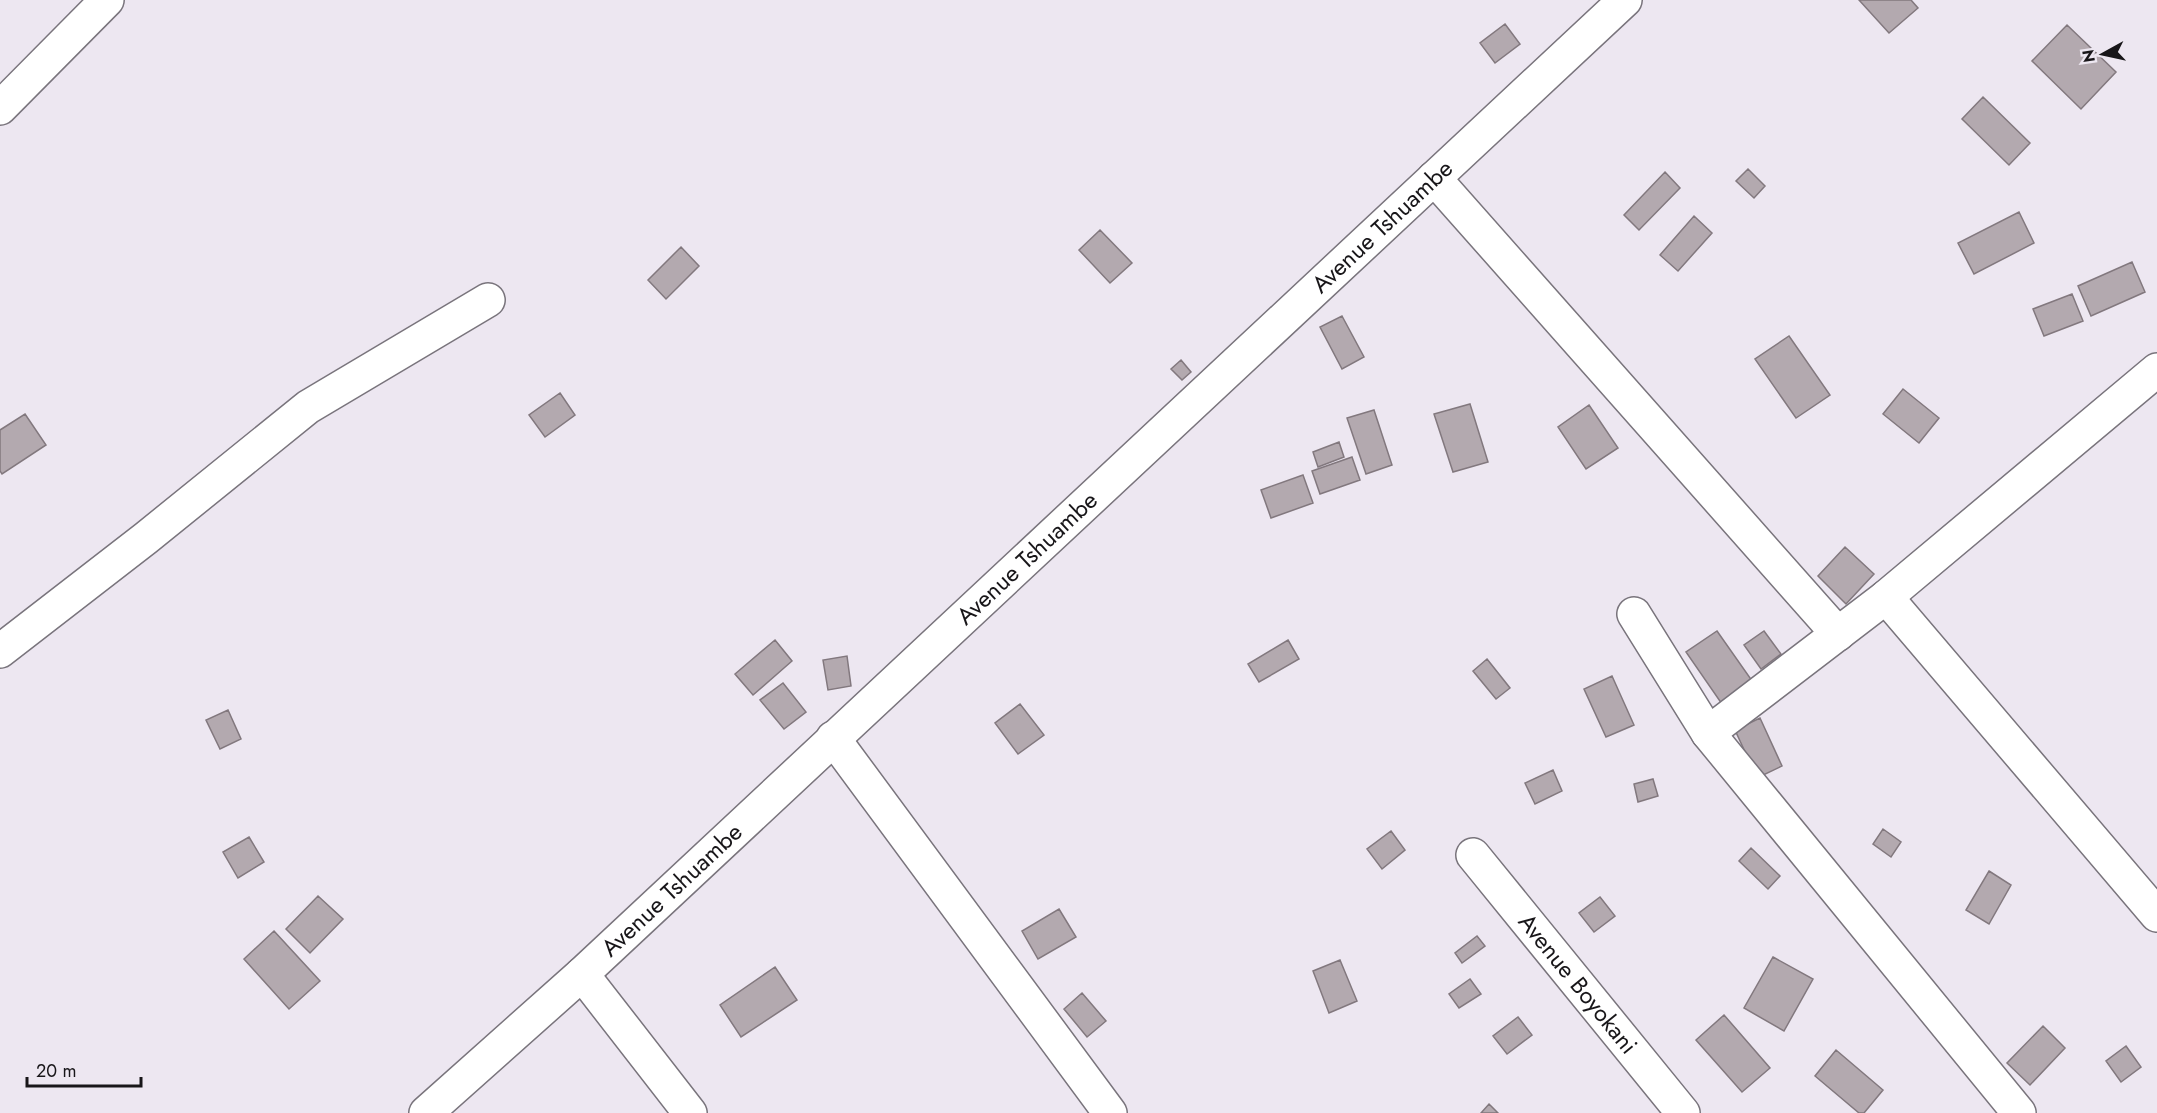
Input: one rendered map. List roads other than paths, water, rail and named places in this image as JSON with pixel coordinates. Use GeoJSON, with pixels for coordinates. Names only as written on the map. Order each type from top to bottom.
{"type":"FeatureCollection","features":[{"type":"Feature","properties":{"kind":"street"},"geometry":{"type":"LineString","coordinates":[[0,108],[107,0]]}},
{"type":"Feature","properties":{"kind":"street","name":"Avenue Tshuambe"},"geometry":{"type":"LineString","coordinates":[[426,1113],[582,974],[1625,0]]}},
{"type":"Feature","properties":{"kind":"street"},"geometry":{"type":"LineString","coordinates":[[1434,178],[1838,634]]}},
{"type":"Feature","properties":{"kind":"street"},"geometry":{"type":"LineString","coordinates":[[0,651],[146,538],[308,407],[488,300]]}},
{"type":"Feature","properties":{"kind":"street"},"geometry":{"type":"LineString","coordinates":[[1708,733],[1886,597],[2157,370]]}},
{"type":"Feature","properties":{"kind":"street"},"geometry":{"type":"LineString","coordinates":[[1886,597],[2157,915]]}},
{"type":"Feature","properties":{"kind":"street"},"geometry":{"type":"LineString","coordinates":[[1634,614],[1708,733],[2019,1113]]}},
{"type":"Feature","properties":{"kind":"street"},"geometry":{"type":"LineString","coordinates":[[833,738],[1110,1113]]}},
{"type":"Feature","properties":{"kind":"street","name":"Avenue Boyokani"},"geometry":{"type":"LineString","coordinates":[[1473,855],[1683,1113]]}},
{"type":"Feature","properties":{"kind":"street"},"geometry":{"type":"LineString","coordinates":[[582,974],[690,1113]]}}]}
